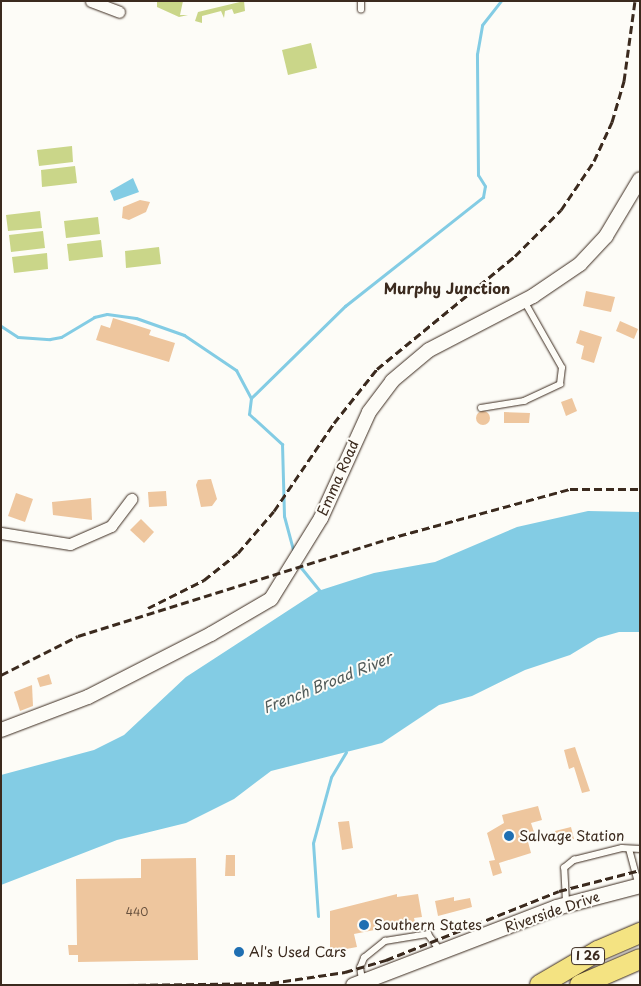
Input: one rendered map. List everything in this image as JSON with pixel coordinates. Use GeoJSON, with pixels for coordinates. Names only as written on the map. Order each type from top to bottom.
{"type":"FeatureCollection","features":[{"type":"Feature","properties":{"kind":"highway","name":"I 26"},"geometry":{"type":"LineString","coordinates":[[540,985],[598,951],[640,933]]}},
{"type":"Feature","properties":{"kind":"highway","name":"I 26"},"geometry":{"type":"LineString","coordinates":[[580,985],[640,959]]}},
{"type":"Feature","properties":{"kind":"main road","name":"Riverside Drive"},"geometry":{"type":"LineString","coordinates":[[359,984],[567,904],[639,885]]}},
{"type":"Feature","properties":{"kind":"street"},"geometry":{"type":"LineString","coordinates":[[91,1],[119,12]]}},
{"type":"Feature","properties":{"kind":"street","name":"Emma Road"},"geometry":{"type":"LineString","coordinates":[[1,730],[88,697],[211,634],[271,599],[306,543],[370,412],[392,381],[429,350],[524,301],[562,278],[594,250],[640,179]]}},
{"type":"Feature","properties":{"kind":"street"},"geometry":{"type":"LineString","coordinates":[[1,534],[70,544],[110,526],[131,499]]}},
{"type":"Feature","properties":{"kind":"lane"},"geometry":{"type":"LineString","coordinates":[[361,1],[361,10]]}},
{"type":"Feature","properties":{"kind":"lane"},"geometry":{"type":"LineString","coordinates":[[481,408],[524,401],[560,384],[562,368],[524,301]]}},
{"type":"Feature","properties":{"kind":"lane"},"geometry":{"type":"LineString","coordinates":[[567,904],[564,868],[574,860],[622,848],[630,851],[640,849]]}},
{"type":"Feature","properties":{"kind":"lane"},"geometry":{"type":"LineString","coordinates":[[630,851],[639,885]]}},
{"type":"Feature","properties":{"kind":"lane"},"geometry":{"type":"LineString","coordinates":[[359,984],[360,968],[364,958],[385,942],[428,934],[437,941],[442,953]]}},
{"type":"Feature","properties":{"kind":"green space"},"geometry":{"type":"Polygon","coordinates":[[[157,1],[183,1],[180,15],[188,15],[179,17],[157,7],[157,1]]]}},
{"type":"Feature","properties":{"kind":"green space"},"geometry":{"type":"Polygon","coordinates":[[[244,1],[245,11],[234,14],[232,9],[225,11],[224,18],[221,11],[202,16],[202,23],[195,21],[198,12],[244,1]]]}},
{"type":"Feature","properties":{"kind":"green space"},"geometry":{"type":"Polygon","coordinates":[[[311,43],[317,68],[288,75],[282,50],[311,43]]]}},
{"type":"Feature","properties":{"kind":"green space"},"geometry":{"type":"Polygon","coordinates":[[[72,146],[73,162],[39,166],[37,150],[72,146]]]}},
{"type":"Feature","properties":{"kind":"green space"},"geometry":{"type":"Polygon","coordinates":[[[75,166],[77,183],[42,187],[41,170],[75,166]]]}},
{"type":"Feature","properties":{"kind":"green space"},"geometry":{"type":"Polygon","coordinates":[[[40,211],[42,228],[8,231],[6,215],[40,211]]]}},
{"type":"Feature","properties":{"kind":"green space"},"geometry":{"type":"Polygon","coordinates":[[[98,217],[100,234],[66,238],[64,221],[98,217]]]}},
{"type":"Feature","properties":{"kind":"green space"},"geometry":{"type":"Polygon","coordinates":[[[43,231],[45,248],[11,252],[9,235],[43,231]]]}},
{"type":"Feature","properties":{"kind":"green space"},"geometry":{"type":"Polygon","coordinates":[[[101,240],[103,257],[69,261],[67,244],[101,240]]]}},
{"type":"Feature","properties":{"kind":"green space"},"geometry":{"type":"Polygon","coordinates":[[[159,247],[161,264],[126,268],[125,251],[159,247]]]}},
{"type":"Feature","properties":{"kind":"green space"},"geometry":{"type":"Polygon","coordinates":[[[47,253],[48,269],[14,273],[12,257],[47,253]]]}},
{"type":"Feature","properties":{"kind":"water"},"geometry":{"type":"Polygon","coordinates":[[[133,178],[139,192],[114,201],[110,191],[133,178]]]}},
{"type":"Feature","properties":{"kind":"water","name":"French Broad River"},"geometry":{"type":"Polygon","coordinates":[[[588,511],[640,512],[640,632],[619,632],[598,638],[570,655],[525,670],[472,696],[439,705],[382,743],[271,771],[234,799],[186,823],[117,840],[1,885],[1,775],[94,750],[124,735],[186,677],[318,591],[374,573],[435,562],[517,527],[588,511]]]}},
{"type":"Feature","properties":{"kind":"building"},"geometry":{"type":"Polygon","coordinates":[[[140,200],[150,202],[146,212],[129,220],[122,218],[123,207],[140,200]]]}},
{"type":"Feature","properties":{"kind":"building"},"geometry":{"type":"Polygon","coordinates":[[[586,291],[615,297],[611,312],[583,306],[586,291]]]}},
{"type":"Feature","properties":{"kind":"building"},"geometry":{"type":"Polygon","coordinates":[[[113,318],[151,330],[149,335],[175,343],[169,362],[96,340],[101,325],[110,328],[113,318]]]}},
{"type":"Feature","properties":{"kind":"building"},"geometry":{"type":"Polygon","coordinates":[[[620,321],[638,329],[634,339],[616,331],[620,321]]]}},
{"type":"Feature","properties":{"kind":"building"},"geometry":{"type":"Polygon","coordinates":[[[580,330],[602,337],[594,363],[581,359],[584,346],[576,343],[580,330]]]}},
{"type":"Feature","properties":{"kind":"building"},"geometry":{"type":"Polygon","coordinates":[[[572,398],[577,411],[566,416],[561,402],[572,398]]]}},
{"type":"Feature","properties":{"kind":"building"},"geometry":{"type":"Polygon","coordinates":[[[480,411],[486,411],[490,418],[486,425],[480,425],[476,421],[476,415],[480,411]]]}},
{"type":"Feature","properties":{"kind":"building"},"geometry":{"type":"Polygon","coordinates":[[[504,412],[530,413],[529,423],[504,423],[504,412]]]}},
{"type":"Feature","properties":{"kind":"building"},"geometry":{"type":"Polygon","coordinates":[[[211,479],[217,499],[212,506],[201,507],[196,485],[198,480],[211,479]]]}},
{"type":"Feature","properties":{"kind":"building"},"geometry":{"type":"Polygon","coordinates":[[[166,491],[167,506],[149,507],[148,492],[166,491]]]}},
{"type":"Feature","properties":{"kind":"building"},"geometry":{"type":"Polygon","coordinates":[[[16,493],[33,499],[25,522],[8,516],[16,493]]]}},
{"type":"Feature","properties":{"kind":"building"},"geometry":{"type":"Polygon","coordinates":[[[91,498],[92,520],[53,515],[52,502],[91,498]]]}},
{"type":"Feature","properties":{"kind":"building"},"geometry":{"type":"Polygon","coordinates":[[[141,519],[154,532],[144,543],[130,530],[141,519]]]}},
{"type":"Feature","properties":{"kind":"building"},"geometry":{"type":"Polygon","coordinates":[[[49,674],[52,684],[40,687],[37,678],[49,674]]]}},
{"type":"Feature","properties":{"kind":"building"},"geometry":{"type":"Polygon","coordinates":[[[32,685],[33,706],[20,711],[14,692],[32,685]]]}},
{"type":"Feature","properties":{"kind":"building"},"geometry":{"type":"Polygon","coordinates":[[[575,747],[590,791],[582,793],[574,767],[569,769],[564,750],[575,747]]]}},
{"type":"Feature","properties":{"kind":"building","name":"Salvage Station"},"geometry":{"type":"Polygon","coordinates":[[[538,806],[542,820],[531,823],[535,835],[527,838],[531,853],[499,863],[502,873],[493,876],[489,861],[495,860],[487,833],[504,823],[502,815],[538,806]]]}},
{"type":"Feature","properties":{"kind":"building"},"geometry":{"type":"Polygon","coordinates":[[[349,821],[353,848],[342,850],[338,822],[349,821]]]}},
{"type":"Feature","properties":{"kind":"building"},"geometry":{"type":"Polygon","coordinates":[[[571,827],[574,839],[558,843],[555,831],[571,827]]]}},
{"type":"Feature","properties":{"kind":"building"},"geometry":{"type":"Polygon","coordinates":[[[226,855],[235,855],[235,876],[225,876],[226,855]]]}},
{"type":"Feature","properties":{"kind":"building"},"geometry":{"type":"Polygon","coordinates":[[[196,858],[198,960],[78,962],[78,955],[69,955],[68,945],[77,945],[76,879],[141,878],[141,859],[196,858]]]}},
{"type":"Feature","properties":{"kind":"building","name":"Southern States"},"geometry":{"type":"Polygon","coordinates":[[[397,894],[397,897],[418,894],[422,917],[414,918],[415,922],[354,934],[357,947],[330,952],[330,911],[397,894]]]}},
{"type":"Feature","properties":{"kind":"building"},"geometry":{"type":"Polygon","coordinates":[[[454,897],[454,901],[470,898],[472,907],[438,916],[435,901],[454,897]]]}},
{"type":"Feature","properties":{"kind":"waterway"},"geometry":{"type":"LineString","coordinates":[[251,398],[345,306],[483,197],[485,186],[478,175],[477,54],[482,25],[501,1]]}},
{"type":"Feature","properties":{"kind":"waterway"},"geometry":{"type":"LineString","coordinates":[[1,326],[18,337],[50,339],[61,337],[94,317],[107,314],[136,318],[184,335],[236,370],[251,398],[249,414],[282,444],[284,516],[294,553]]}},
{"type":"Feature","properties":{"kind":"waterway"},"geometry":{"type":"LineString","coordinates":[[298,564],[322,594]]}},
{"type":"Feature","properties":{"kind":"waterway"},"geometry":{"type":"LineString","coordinates":[[318,916],[313,843],[331,777],[346,752]]}},
{"type":"Feature","properties":{"kind":"railway"},"geometry":{"type":"LineString","coordinates":[[148,608],[204,580],[238,553],[274,511],[334,423],[377,369],[515,256],[561,210],[594,161],[612,122],[624,81],[635,1]]}},
{"type":"Feature","properties":{"kind":"railway"},"geometry":{"type":"LineString","coordinates":[[1,675],[78,636],[387,539],[570,489],[640,489]]}},
{"type":"Feature","properties":{"kind":"railway"},"geometry":{"type":"LineString","coordinates":[[126,985],[271,983],[345,972],[386,960],[559,891],[640,870]]}},
{"type":"Feature","properties":{"kind":"place","name":"Salvage Station"},"geometry":{"type":"Point","coordinates":[509,836]}},
{"type":"Feature","properties":{"kind":"place","name":"Southern States"},"geometry":{"type":"Point","coordinates":[364,925]}},
{"type":"Feature","properties":{"kind":"place","name":"Al's Used Cars"},"geometry":{"type":"Point","coordinates":[239,952]}},
{"type":"Feature","properties":{"kind":"district","name":"Murphy Junction"},"geometry":{"type":"Point","coordinates":[447,288]}}]}
